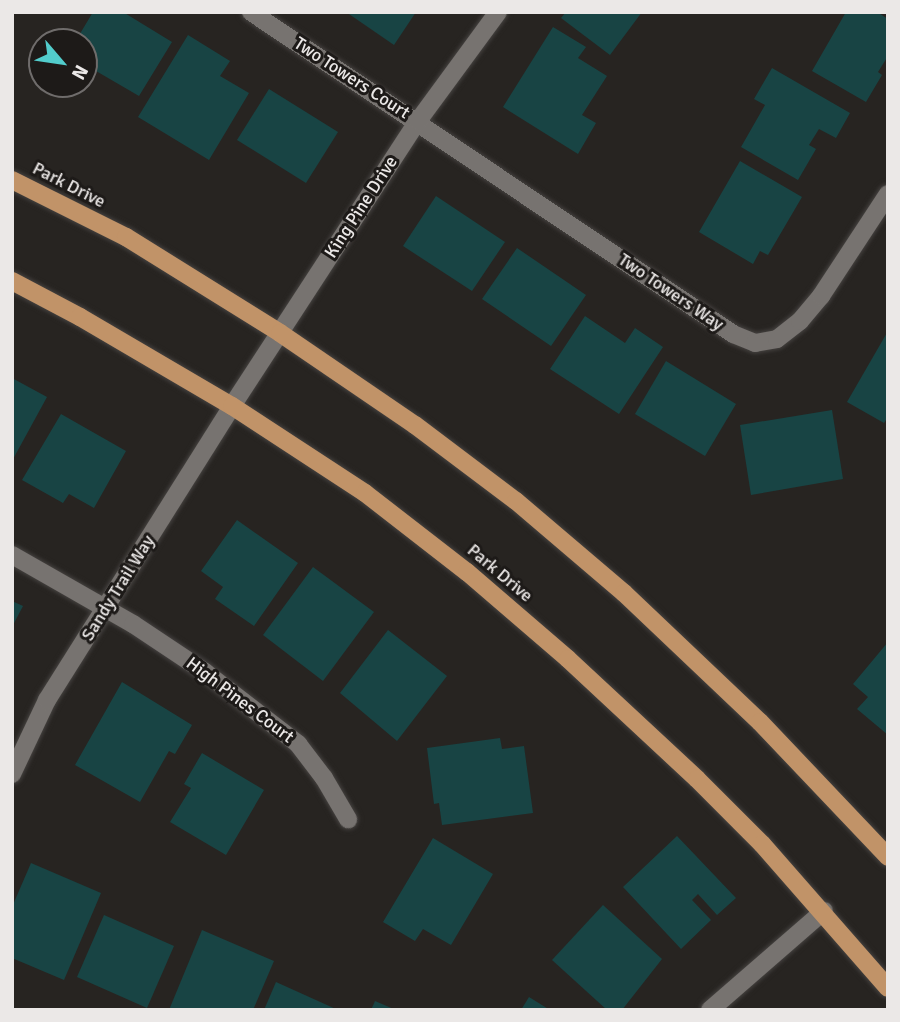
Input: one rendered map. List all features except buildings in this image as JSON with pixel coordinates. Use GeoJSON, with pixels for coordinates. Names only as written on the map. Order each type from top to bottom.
{"type":"FeatureCollection","features":[{"type":"Feature","properties":{"kind":"main road","name":"Park Drive"},"geometry":{"type":"LineString","coordinates":[[12,180],[126,237],[280,333],[415,425],[516,501],[624,593],[760,722],[887,854]]}},
{"type":"Feature","properties":{"kind":"main road","name":"Park Drive"},"geometry":{"type":"LineString","coordinates":[[12,281],[80,317],[232,406],[365,493],[477,580],[568,659],[697,779],[824,911],[888,988]]}},
{"type":"Feature","properties":{"kind":"street","name":"Two Towers Court"},"geometry":{"type":"LineString","coordinates":[[251,12],[418,121]]}},
{"type":"Feature","properties":{"kind":"street","name":"King Pine Drive"},"geometry":{"type":"LineString","coordinates":[[232,406],[418,121],[498,12]]}},
{"type":"Feature","properties":{"kind":"street","name":"Two Towers Way"},"geometry":{"type":"LineString","coordinates":[[418,121],[733,334],[755,344],[777,339],[800,321],[821,296],[888,194]]}},
{"type":"Feature","properties":{"kind":"street","name":"Sandy Trail Way"},"geometry":{"type":"LineString","coordinates":[[12,774],[47,700],[232,406]]}},
{"type":"Feature","properties":{"kind":"street","name":"High Pines Court"},"geometry":{"type":"LineString","coordinates":[[12,555],[106,607],[205,672],[298,744],[324,778],[348,819]]}},
{"type":"Feature","properties":{"kind":"street"},"geometry":{"type":"LineString","coordinates":[[710,1010],[824,911]]}}]}
